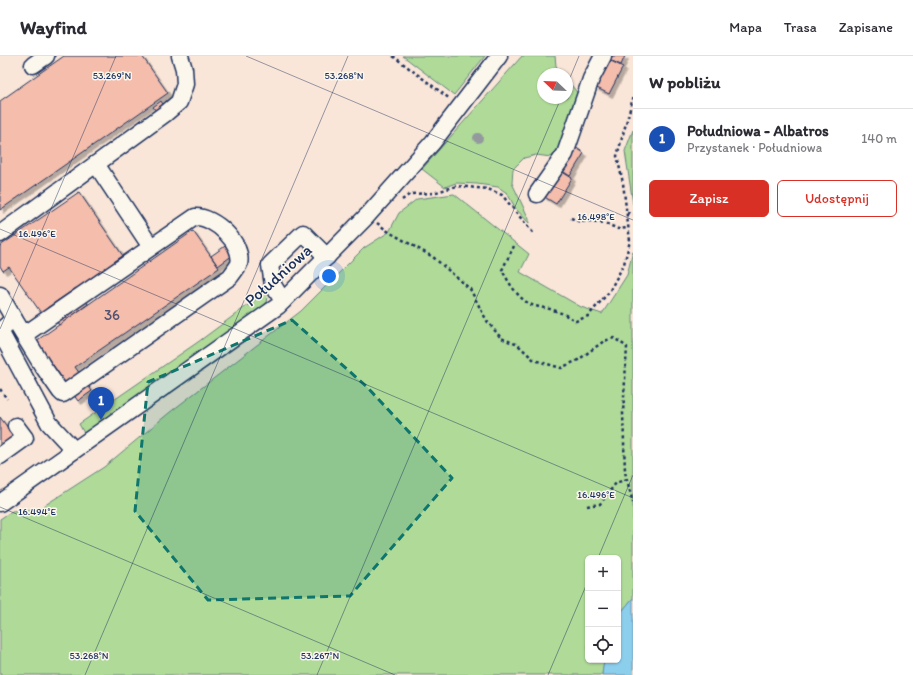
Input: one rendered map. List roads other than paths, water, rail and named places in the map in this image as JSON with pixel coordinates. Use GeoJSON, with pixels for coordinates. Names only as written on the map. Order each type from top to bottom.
{"type":"FeatureCollection","features":[{"type":"Feature","properties":{"kind":"street"},"geometry":{"type":"LineString","coordinates":[[33,65],[46,56]]}},
{"type":"Feature","properties":{"kind":"street"},"geometry":{"type":"LineString","coordinates":[[0,234],[166,114],[179,102],[185,84],[184,69],[180,56]]}},
{"type":"Feature","properties":{"kind":"street","name":"Południowa"},"geometry":{"type":"LineString","coordinates":[[0,502],[278,306],[367,216],[433,142],[499,56]]}},
{"type":"Feature","properties":{"kind":"street"},"geometry":{"type":"LineString","coordinates":[[537,194],[565,154],[591,79],[603,56]]}},
{"type":"Feature","properties":{"kind":"street"},"geometry":{"type":"LineString","coordinates":[[96,164],[151,247]]}},
{"type":"Feature","properties":{"kind":"street"},"geometry":{"type":"LineString","coordinates":[[0,295],[14,320],[42,366],[63,394],[230,278],[239,264],[234,241],[221,228],[209,220],[195,217],[24,336]]}},
{"type":"Feature","properties":{"kind":"street"},"geometry":{"type":"LineString","coordinates":[[283,301],[273,285],[270,265],[303,233],[327,256]]}},
{"type":"Feature","properties":{"kind":"street"},"geometry":{"type":"LineString","coordinates":[[14,320],[0,331],[49,423],[74,450]]}},
{"type":"Feature","properties":{"kind":"street"},"geometry":{"type":"LineString","coordinates":[[0,456],[25,438],[16,426]]}},
{"type":"Feature","properties":{"kind":"water"},"geometry":{"type":"Polygon","coordinates":[[[633,598],[633,675],[602,675],[604,663],[621,663],[621,612],[633,598]]]}},
{"type":"Feature","properties":{"kind":"place","name":"Południowa - Albatros"},"geometry":{"type":"Point","coordinates":[101,420]}}]}
